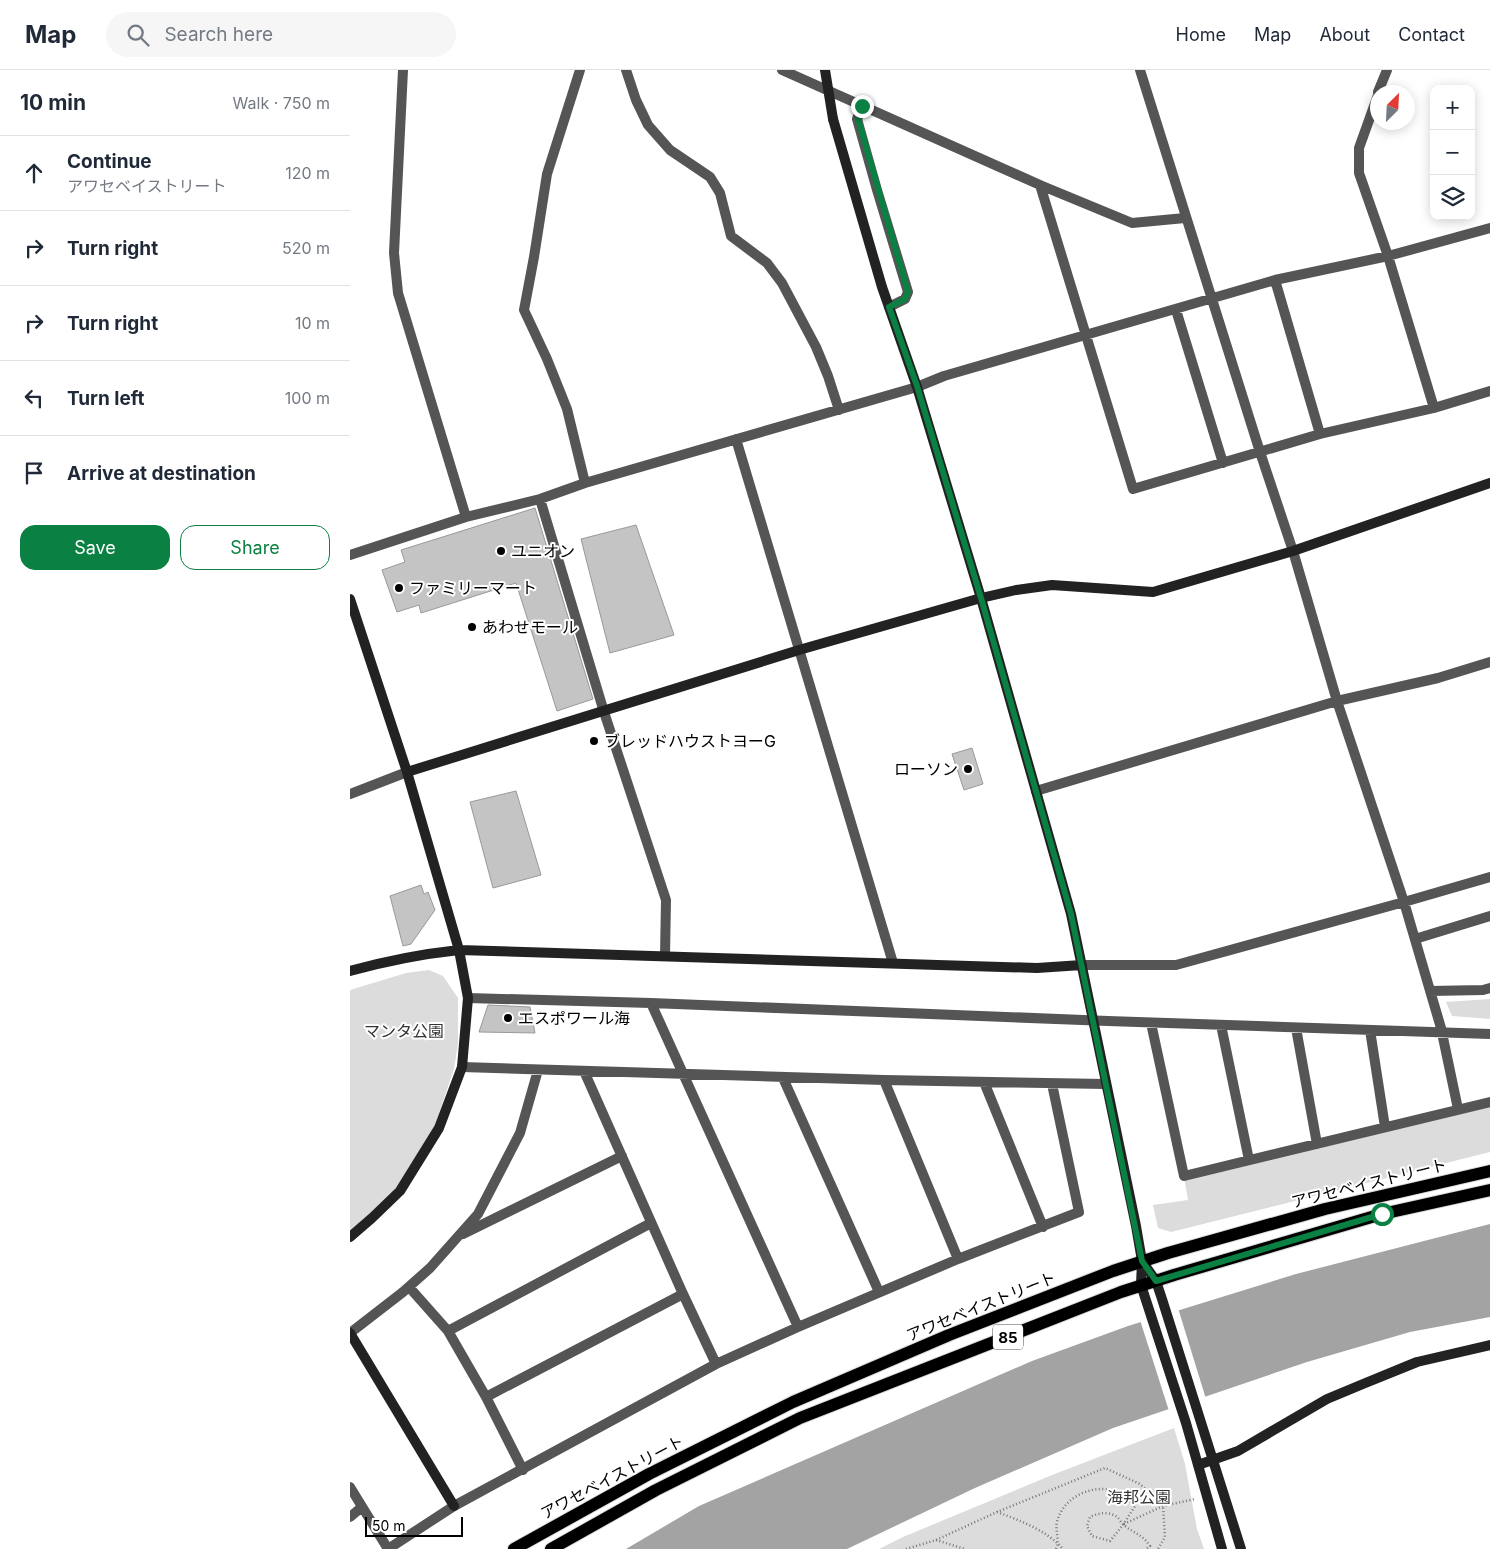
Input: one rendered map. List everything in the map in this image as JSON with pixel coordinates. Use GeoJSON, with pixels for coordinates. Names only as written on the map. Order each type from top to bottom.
{"type":"FeatureCollection","features":[{"type":"Feature","properties":{"kind":"main road","name":"アワセベイストリート"},"geometry":{"type":"LineString","coordinates":[[514,1549],[649,1474],[793,1402],[949,1335],[1142,1261],[1325,1209],[1490,1171]]}},
{"type":"Feature","properties":{"kind":"main road","name":"アワセベイストリート"},"geometry":{"type":"LineString","coordinates":[[551,1549],[656,1490],[800,1418],[1141,1285],[1382,1214],[1490,1190]]}},
{"type":"Feature","properties":{"kind":"street"},"geometry":{"type":"LineString","coordinates":[[403,70],[394,253],[398,293],[466,517]]}},
{"type":"Feature","properties":{"kind":"street"},"geometry":{"type":"LineString","coordinates":[[580,70],[547,174],[524,310],[547,359],[567,409],[585,483]]}},
{"type":"Feature","properties":{"kind":"street"},"geometry":{"type":"LineString","coordinates":[[626,70],[636,100],[648,125],[670,150],[710,177],[720,193],[732,236],[767,263],[782,283],[816,347],[839,410]]}},
{"type":"Feature","properties":{"kind":"street"},"geometry":{"type":"LineString","coordinates":[[782,70],[1040,185],[1132,223],[1185,218]]}},
{"type":"Feature","properties":{"kind":"street"},"geometry":{"type":"LineString","coordinates":[[825,70],[833,118],[861,219],[917,386],[981,598],[1071,914],[1142,1261],[1141,1285],[1186,1423],[1222,1549]]}},
{"type":"Feature","properties":{"kind":"street"},"geometry":{"type":"LineString","coordinates":[[1140,70],[1185,218],[1293,550],[1337,701],[1404,902],[1442,1032],[1458,1110]]}},
{"type":"Feature","properties":{"kind":"street"},"geometry":{"type":"LineString","coordinates":[[1381,85],[1387,70]]}},
{"type":"Feature","properties":{"kind":"street"},"geometry":{"type":"LineString","coordinates":[[862,106],[858,119],[908,292],[905,299],[889,307]]}},
{"type":"Feature","properties":{"kind":"street"},"geometry":{"type":"LineString","coordinates":[[1370,117],[1359,148],[1359,173],[1388,256],[1434,408]]}},
{"type":"Feature","properties":{"kind":"street"},"geometry":{"type":"LineString","coordinates":[[1040,185],[1132,489],[1320,434],[1434,408],[1490,392]]}},
{"type":"Feature","properties":{"kind":"street"},"geometry":{"type":"LineString","coordinates":[[350,555],[466,517],[540,499],[585,483],[839,410],[944,376],[1275,280],[1388,256],[1490,228]]}},
{"type":"Feature","properties":{"kind":"street"},"geometry":{"type":"LineString","coordinates":[[1275,280],[1320,434]]}},
{"type":"Feature","properties":{"kind":"street"},"geometry":{"type":"LineString","coordinates":[[1176,310],[1223,463]]}},
{"type":"Feature","properties":{"kind":"street"},"geometry":{"type":"LineString","coordinates":[[736,439],[893,963]]}},
{"type":"Feature","properties":{"kind":"street"},"geometry":{"type":"LineString","coordinates":[[350,794],[407,772],[799,650],[981,598],[1016,590],[1052,585],[1153,592],[1293,550],[1490,483]]}},
{"type":"Feature","properties":{"kind":"street"},"geometry":{"type":"LineString","coordinates":[[540,499],[604,712],[666,900],[665,956]]}},
{"type":"Feature","properties":{"kind":"street"},"geometry":{"type":"LineString","coordinates":[[350,599],[407,772],[459,950],[468,998],[462,1068],[439,1128],[400,1191],[350,1237]]}},
{"type":"Feature","properties":{"kind":"street"},"geometry":{"type":"LineString","coordinates":[[1036,791],[1337,701],[1438,678],[1490,662]]}},
{"type":"Feature","properties":{"kind":"street"},"geometry":{"type":"LineString","coordinates":[[350,971],[374,964],[431,953],[459,950],[1037,968],[1176,965],[1490,877]]}},
{"type":"Feature","properties":{"kind":"street"},"geometry":{"type":"LineString","coordinates":[[1415,938],[1490,916]]}},
{"type":"Feature","properties":{"kind":"street"},"geometry":{"type":"LineString","coordinates":[[1430,991],[1483,990],[1490,988]]}},
{"type":"Feature","properties":{"kind":"street"},"geometry":{"type":"LineString","coordinates":[[468,998],[1490,1034]]}},
{"type":"Feature","properties":{"kind":"street"},"geometry":{"type":"LineString","coordinates":[[652,1003],[798,1327]]}},
{"type":"Feature","properties":{"kind":"street"},"geometry":{"type":"LineString","coordinates":[[1151,1023],[1184,1176],[1490,1102]]}},
{"type":"Feature","properties":{"kind":"street"},"geometry":{"type":"LineString","coordinates":[[1221,1025],[1249,1160]]}},
{"type":"Feature","properties":{"kind":"street"},"geometry":{"type":"LineString","coordinates":[[1296,1028],[1317,1144]]}},
{"type":"Feature","properties":{"kind":"street"},"geometry":{"type":"LineString","coordinates":[[1370,1030],[1385,1127]]}},
{"type":"Feature","properties":{"kind":"street"},"geometry":{"type":"LineString","coordinates":[[462,1068],[783,1078],[1106,1084]]}},
{"type":"Feature","properties":{"kind":"street"},"geometry":{"type":"LineString","coordinates":[[454,1506],[350,1333],[409,1287],[430,1268],[478,1214],[520,1133],[538,1070]]}},
{"type":"Feature","properties":{"kind":"street"},"geometry":{"type":"LineString","coordinates":[[584,1071],[716,1364]]}},
{"type":"Feature","properties":{"kind":"street"},"geometry":{"type":"LineString","coordinates":[[783,1078],[879,1292]]}},
{"type":"Feature","properties":{"kind":"street"},"geometry":{"type":"LineString","coordinates":[[884,1080],[958,1259]]}},
{"type":"Feature","properties":{"kind":"street"},"geometry":{"type":"LineString","coordinates":[[984,1082],[1043,1227]]}},
{"type":"Feature","properties":{"kind":"street"},"geometry":{"type":"LineString","coordinates":[[350,1487],[388,1549],[454,1506],[716,1364],[879,1292],[1079,1212],[1052,1084]]}},
{"type":"Feature","properties":{"kind":"street"},"geometry":{"type":"LineString","coordinates":[[460,1235],[622,1156]]}},
{"type":"Feature","properties":{"kind":"street"},"geometry":{"type":"LineString","coordinates":[[448,1331],[651,1223]]}},
{"type":"Feature","properties":{"kind":"street"},"geometry":{"type":"LineString","coordinates":[[1142,1261],[1156,1281],[1241,1549]]}},
{"type":"Feature","properties":{"kind":"street"},"geometry":{"type":"LineString","coordinates":[[409,1287],[448,1331],[486,1397],[523,1470]]}},
{"type":"Feature","properties":{"kind":"street"},"geometry":{"type":"LineString","coordinates":[[486,1397],[683,1294]]}},
{"type":"Feature","properties":{"kind":"street"},"geometry":{"type":"LineString","coordinates":[[1198,1465],[1238,1451],[1327,1399],[1363,1384],[1417,1362],[1490,1345]]}},
{"type":"Feature","properties":{"kind":"street"},"geometry":{"type":"LineString","coordinates":[[350,1517],[362,1507]]}},
{"type":"Feature","properties":{"kind":"path"},"geometry":{"type":"LineString","coordinates":[[906,1549],[936,1540],[997,1512],[1105,1468],[1140,1484],[1163,1506],[1165,1537],[1158,1549]]}},
{"type":"Feature","properties":{"kind":"path"},"geometry":{"type":"LineString","coordinates":[[1056,1549],[1058,1544],[1056,1523],[1063,1507],[1078,1494],[1092,1490],[1109,1490],[1123,1495],[1135,1506],[1123,1525],[1110,1541],[1092,1536],[1087,1526],[1090,1517],[1100,1513],[1117,1517],[1123,1525],[1145,1538],[1150,1546],[1146,1549]]}},
{"type":"Feature","properties":{"kind":"path"},"geometry":{"type":"LineString","coordinates":[[1123,1525],[1163,1506],[1195,1499]]}},
{"type":"Feature","properties":{"kind":"path"},"geometry":{"type":"LineString","coordinates":[[997,1512],[1027,1524],[1063,1549]]}},
{"type":"Feature","properties":{"kind":"path"},"geometry":{"type":"LineString","coordinates":[[936,1540],[965,1549]]}},
{"type":"Feature","properties":{"kind":"green space","name":"マンタ公園"},"geometry":{"type":"Polygon","coordinates":[[[429,970],[443,976],[458,998],[458,1044],[454,1069],[435,1125],[395,1190],[380,1206],[350,1231],[350,990],[406,973],[429,970]]]}},
{"type":"Feature","properties":{"kind":"green space"},"geometry":{"type":"Polygon","coordinates":[[[1490,999],[1490,1019],[1452,1016],[1446,1002],[1490,999]]]}},
{"type":"Feature","properties":{"kind":"green space"},"geometry":{"type":"Polygon","coordinates":[[[1490,1105],[1490,1152],[1171,1232],[1158,1228],[1153,1205],[1188,1200],[1184,1177],[1490,1105]]]}},
{"type":"Feature","properties":{"kind":"green space","name":"海邦公園"},"geometry":{"type":"Polygon","coordinates":[[[1174,1428],[1185,1464],[1197,1529],[1204,1549],[879,1549],[903,1537],[1052,1475],[1174,1428]]]}},
{"type":"Feature","properties":{"kind":"shaded area"},"geometry":{"type":"Polygon","coordinates":[[[1490,1224],[1490,1317],[1410,1332],[1307,1362],[1113,1428],[975,1488],[847,1549],[626,1549],[699,1506],[1032,1361],[1128,1326],[1296,1274],[1490,1224]]]}},
{"type":"Feature","properties":{"kind":"pier"},"geometry":{"type":"Polygon","coordinates":[[[1178,1308],[1206,1399],[1169,1411],[1140,1320],[1178,1308]]]}},
{"type":"Feature","properties":{"kind":"building"},"geometry":{"type":"Polygon","coordinates":[[[535,508],[593,699],[557,711],[516,583],[421,613],[419,605],[397,612],[382,570],[405,562],[401,550],[535,508]]]}},
{"type":"Feature","properties":{"kind":"building"},"geometry":{"type":"Polygon","coordinates":[[[636,525],[674,635],[610,653],[581,539],[636,525]]]}},
{"type":"Feature","properties":{"kind":"building","name":"ローソン"},"geometry":{"type":"Polygon","coordinates":[[[972,748],[983,784],[964,790],[952,754],[972,748]]]}},
{"type":"Feature","properties":{"kind":"building"},"geometry":{"type":"Polygon","coordinates":[[[516,791],[541,875],[493,888],[470,802],[516,791]]]}},
{"type":"Feature","properties":{"kind":"building"},"geometry":{"type":"Polygon","coordinates":[[[421,885],[424,894],[428,892],[435,910],[411,944],[403,946],[390,896],[421,885]]]}},
{"type":"Feature","properties":{"kind":"building","name":"エスポワール海"},"geometry":{"type":"Polygon","coordinates":[[[488,1005],[530,1007],[535,1033],[479,1032],[488,1005]]]}},
{"type":"Feature","properties":{"kind":"place","name":"ユニオン"},"geometry":{"type":"Point","coordinates":[501,551]}},
{"type":"Feature","properties":{"kind":"place","name":"ファミリーマート"},"geometry":{"type":"Point","coordinates":[399,588]}},
{"type":"Feature","properties":{"kind":"place","name":"あわせモール"},"geometry":{"type":"Point","coordinates":[472,627]}},
{"type":"Feature","properties":{"kind":"place","name":"ブレッドハウストヨーG"},"geometry":{"type":"Point","coordinates":[594,741]}},
{"type":"Feature","properties":{"kind":"place","name":"ローソン"},"geometry":{"type":"Point","coordinates":[968,769]}},
{"type":"Feature","properties":{"kind":"place","name":"エスポワール海"},"geometry":{"type":"Point","coordinates":[508,1018]}},
{"type":"Feature","properties":{"kind":"route"},"geometry":{"type":"LineString","coordinates":[[862,106],[858,119],[908,292],[905,299],[889,307],[917,386],[981,598],[1071,914],[1142,1261],[1156,1281],[1382,1214]]}}]}
